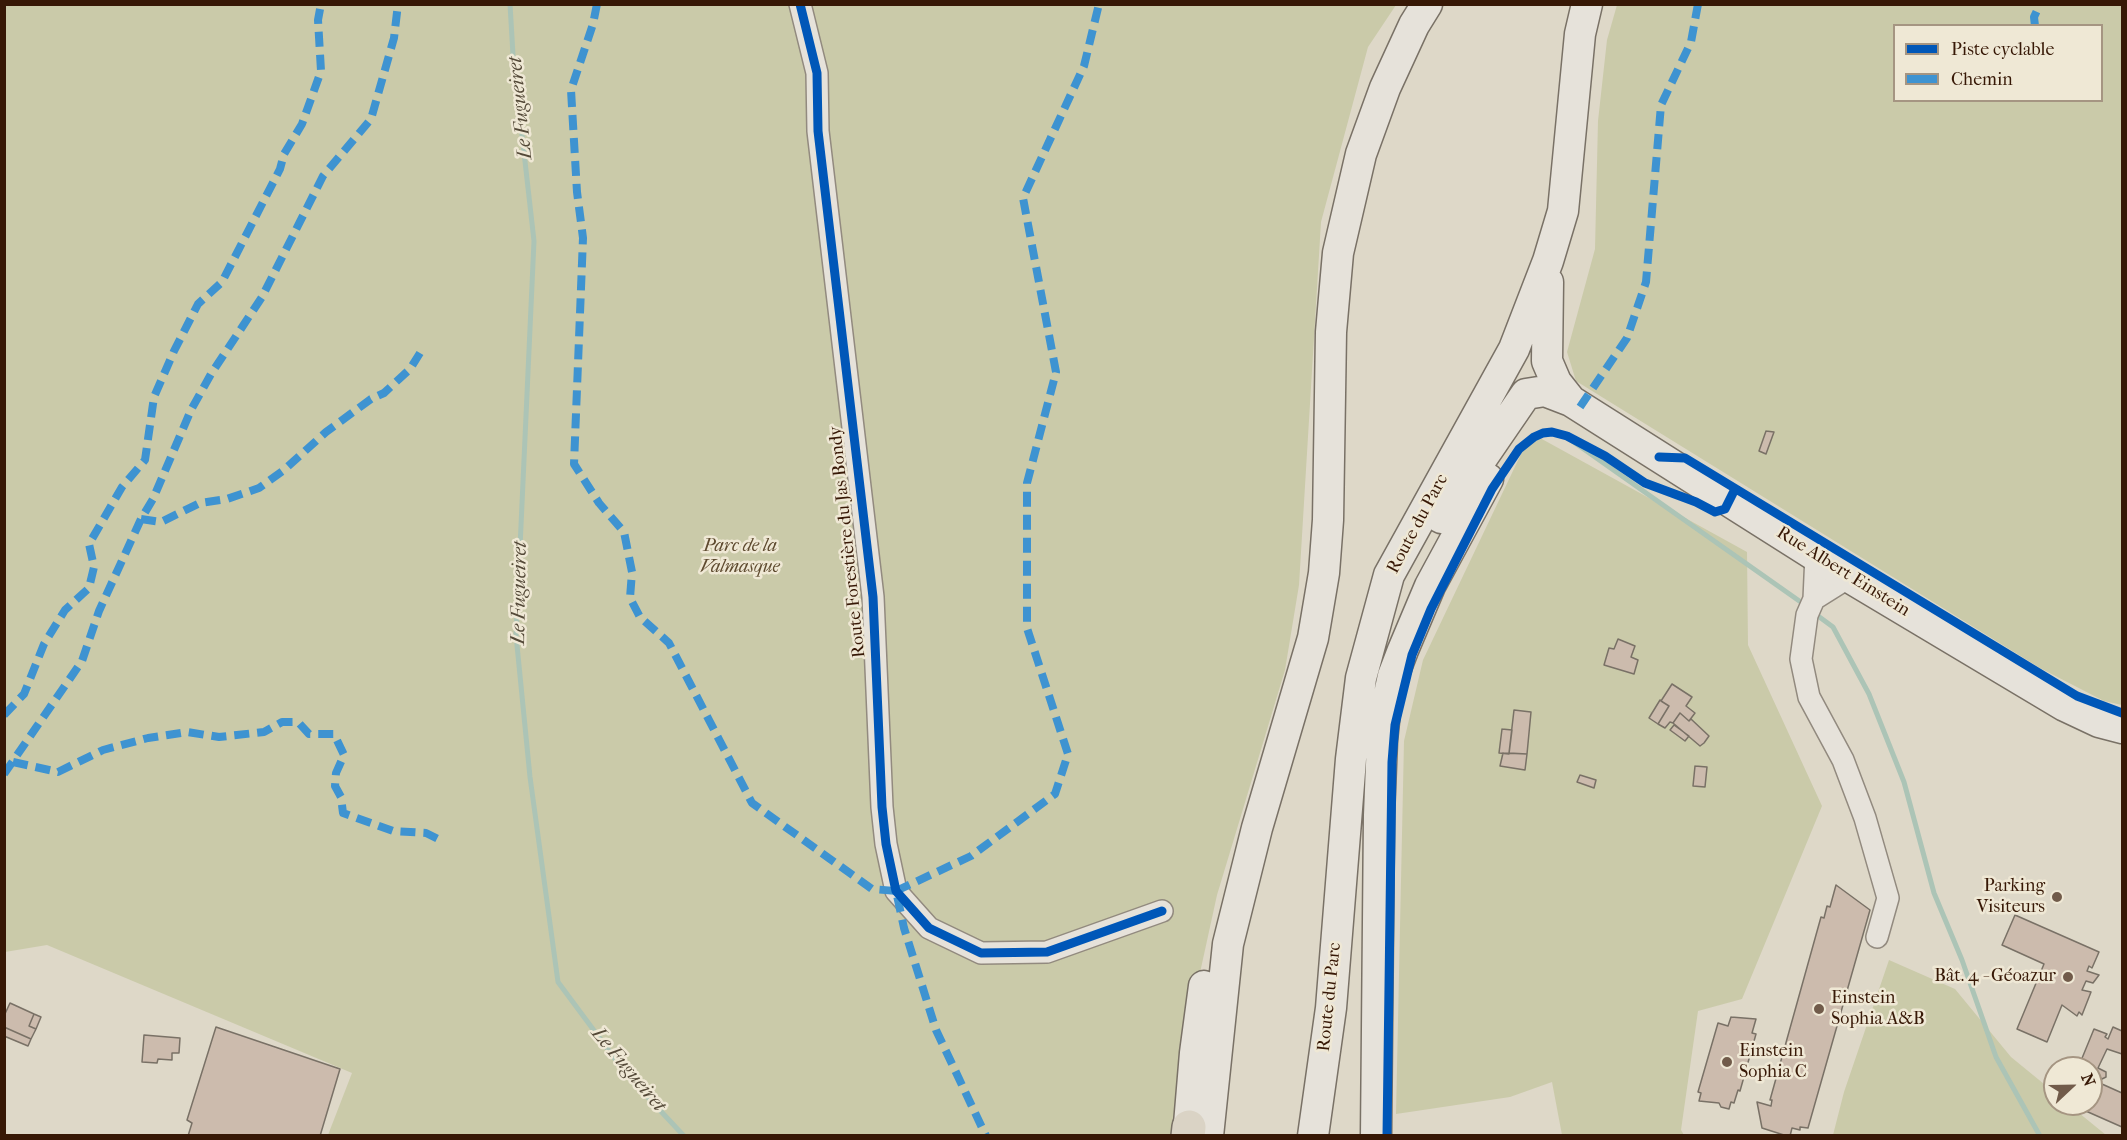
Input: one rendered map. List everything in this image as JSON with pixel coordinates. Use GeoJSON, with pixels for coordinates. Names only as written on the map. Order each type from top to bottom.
{"type":"FeatureCollection","features":[{"type":"Feature","properties":{"kind":"main road"},"geometry":{"type":"LineString","coordinates":[[1194,1133],[1195,1053],[1206,970],[1225,891],[1250,821],[1269,789],[1313,638],[1324,573],[1328,520],[1331,332],[1338,253],[1365,143],[1384,88],[1414,25],[1427,4]]}},
{"type":"Feature","properties":{"kind":"main road","name":"Route du Parc"},"geometry":{"type":"LineString","coordinates":[[1313,1136],[1331,1008],[1351,759],[1361,678],[1389,575],[1514,349],[1548,261],[1563,211],[1580,34],[1587,4]]}},
{"type":"Feature","properties":{"kind":"main road"},"geometry":{"type":"LineString","coordinates":[[1548,261],[1547,362],[1556,382],[1571,401]]}},
{"type":"Feature","properties":{"kind":"main road"},"geometry":{"type":"LineString","coordinates":[[1389,575],[1429,534],[1526,394],[1545,391],[1571,401]]}},
{"type":"Feature","properties":{"kind":"main road"},"geometry":{"type":"LineString","coordinates":[[1376,1136],[1380,794],[1383,731],[1393,676],[1430,586],[1509,437],[1526,410],[1542,401],[1571,401]]}},
{"type":"Feature","properties":{"kind":"main road","name":"Rue Albert Einstein"},"geometry":{"type":"LineString","coordinates":[[1571,401],[1850,577],[2065,706],[2099,722],[2122,728]]}},
{"type":"Feature","properties":{"kind":"main road"},"geometry":{"type":"LineString","coordinates":[[1331,1008],[1335,1112],[1333,1136]]}},
{"type":"Feature","properties":{"kind":"street","name":"Route Forestière du Jas Bondy"},"geometry":{"type":"LineString","coordinates":[[800,4],[817,73],[819,131],[873,597],[882,807],[886,844],[896,891],[929,928],[981,953],[1047,952],[1162,911]]}},
{"type":"Feature","properties":{"kind":"street"},"geometry":{"type":"LineString","coordinates":[[1816,555],[1801,659],[1809,697],[1843,760],[1865,818],[1888,898],[1877,937]]}},
{"type":"Feature","properties":{"kind":"street"},"geometry":{"type":"LineString","coordinates":[[1810,607],[1850,577]]}},
{"type":"Feature","properties":{"kind":"green space","name":"Parc de la Valmasque"},"geometry":{"type":"Polygon","coordinates":[[[5,5],[1396,5],[1368,47],[1321,222],[1299,585],[1285,670],[1217,895],[1182,1055],[1186,1135],[328,1135],[352,1073],[47,945],[5,952],[5,5]]]}},
{"type":"Feature","properties":{"kind":"green space"},"geometry":{"type":"Polygon","coordinates":[[[1617,5],[2122,5],[2122,705],[2104,701],[2040,668],[1576,381],[1567,352],[1595,249],[1598,121],[1607,40],[1617,5]]]}},
{"type":"Feature","properties":{"kind":"green space"},"geometry":{"type":"Polygon","coordinates":[[[1531,433],[1747,552],[1748,645],[1822,806],[1742,999],[1698,1011],[1681,1130],[1684,1135],[1562,1135],[1552,1082],[1510,1097],[1396,1114],[1404,741],[1423,660],[1531,433]]]}},
{"type":"Feature","properties":{"kind":"green space"},"geometry":{"type":"Polygon","coordinates":[[[1889,960],[1955,989],[2011,1057],[2043,1083],[2043,1116],[2083,1116],[2106,1135],[1833,1135],[1844,1092],[1889,960]]]}},
{"type":"Feature","properties":{"kind":"building"},"geometry":{"type":"Polygon","coordinates":[[[1766,431],[1774,432],[1766,454],[1759,451],[1766,431]]]}},
{"type":"Feature","properties":{"kind":"building"},"geometry":{"type":"Polygon","coordinates":[[[1618,639],[1635,646],[1631,657],[1638,660],[1634,674],[1604,665],[1609,648],[1614,649],[1618,639]]]}},
{"type":"Feature","properties":{"kind":"building"},"geometry":{"type":"Polygon","coordinates":[[[1672,684],[1692,697],[1686,706],[1695,713],[1689,721],[1680,713],[1673,723],[1670,722],[1665,728],[1658,724],[1669,706],[1661,701],[1672,684]]]}},
{"type":"Feature","properties":{"kind":"building"},"geometry":{"type":"Polygon","coordinates":[[[1660,700],[1669,706],[1658,724],[1649,718],[1660,700]]]}},
{"type":"Feature","properties":{"kind":"building"},"geometry":{"type":"Polygon","coordinates":[[[1514,710],[1531,712],[1527,754],[1509,753],[1514,710]]]}},
{"type":"Feature","properties":{"kind":"building"},"geometry":{"type":"Polygon","coordinates":[[[1680,713],[1689,721],[1691,719],[1709,736],[1700,746],[1673,723],[1680,713]]]}},
{"type":"Feature","properties":{"kind":"building"},"geometry":{"type":"Polygon","coordinates":[[[1674,725],[1689,736],[1685,741],[1670,730],[1674,725]]]}},
{"type":"Feature","properties":{"kind":"building"},"geometry":{"type":"Polygon","coordinates":[[[1502,729],[1512,730],[1509,754],[1499,753],[1502,729]]]}},
{"type":"Feature","properties":{"kind":"building"},"geometry":{"type":"Polygon","coordinates":[[[1503,753],[1527,754],[1525,770],[1500,766],[1503,753]]]}},
{"type":"Feature","properties":{"kind":"building"},"geometry":{"type":"Polygon","coordinates":[[[1695,766],[1707,767],[1705,787],[1693,786],[1695,766]]]}},
{"type":"Feature","properties":{"kind":"building"},"geometry":{"type":"Polygon","coordinates":[[[1580,775],[1596,780],[1594,788],[1577,782],[1580,775]]]}},
{"type":"Feature","properties":{"kind":"building","name":"Einstein Sophia A&B"},"geometry":{"type":"Polygon","coordinates":[[[1836,885],[1870,910],[1808,1128],[1800,1127],[1800,1130],[1792,1128],[1790,1136],[1787,1136],[1762,1128],[1757,1102],[1771,1106],[1772,1100],[1770,1100],[1821,917],[1824,918],[1827,906],[1830,907],[1836,885]]]}},
{"type":"Feature","properties":{"kind":"building","name":"Bât. 4 - Géoazur"},"geometry":{"type":"Polygon","coordinates":[[[2015,915],[2099,952],[2092,968],[2089,966],[2087,971],[2099,975],[2093,983],[2086,981],[2082,990],[2091,992],[2082,1015],[2079,1012],[2077,1016],[2062,1005],[2047,1042],[2017,1029],[2044,964],[2002,945],[2015,915]]]}},
{"type":"Feature","properties":{"kind":"building"},"geometry":{"type":"Polygon","coordinates":[[[10,1003],[34,1014],[29,1026],[36,1029],[31,1039],[4,1027],[4,1016],[10,1003]]]}},
{"type":"Feature","properties":{"kind":"building"},"geometry":{"type":"Polygon","coordinates":[[[34,1014],[41,1017],[36,1029],[29,1026],[34,1014]]]}},
{"type":"Feature","properties":{"kind":"building","name":"Einstein Sophia C"},"geometry":{"type":"Polygon","coordinates":[[[1731,1017],[1756,1019],[1752,1033],[1756,1034],[1740,1091],[1738,1090],[1734,1103],[1731,1102],[1729,1109],[1721,1107],[1719,1103],[1699,1101],[1701,1093],[1698,1092],[1718,1023],[1728,1026],[1731,1017]]]}},
{"type":"Feature","properties":{"kind":"building"},"geometry":{"type":"Polygon","coordinates":[[[4,1027],[31,1039],[28,1046],[4,1036],[4,1027]]]}},
{"type":"Feature","properties":{"kind":"building"},"geometry":{"type":"Polygon","coordinates":[[[216,1027],[340,1069],[320,1136],[188,1136],[192,1123],[187,1120],[216,1027]]]}},
{"type":"Feature","properties":{"kind":"building"},"geometry":{"type":"Polygon","coordinates":[[[2113,1027],[2122,1031],[2122,1054],[2107,1049],[2103,1057],[2083,1056],[2094,1029],[2107,1034],[2105,1037],[2108,1039],[2113,1027]]]}},
{"type":"Feature","properties":{"kind":"building"},"geometry":{"type":"Polygon","coordinates":[[[144,1035],[180,1038],[179,1053],[172,1053],[172,1060],[158,1059],[157,1063],[142,1062],[144,1035]]]}},
{"type":"Feature","properties":{"kind":"building"},"geometry":{"type":"Polygon","coordinates":[[[2103,1084],[2122,1093],[2122,1127],[2097,1116],[2103,1116],[2103,1084]]]}},
{"type":"Feature","properties":{"kind":"waterway","name":"Le Fugueiret"},"geometry":{"type":"LineString","coordinates":[[510,4],[513,55],[534,241],[516,635],[530,777],[558,982],[627,1075],[684,1136]]}},
{"type":"Feature","properties":{"kind":"waterway"},"geometry":{"type":"LineString","coordinates":[[1568,438],[1805,605]]}},
{"type":"Feature","properties":{"kind":"waterway"},"geometry":{"type":"LineString","coordinates":[[1814,613],[1833,627],[1869,694],[1904,782],[1934,893],[1962,960],[1996,1057],[2040,1136]]}},
{"type":"Feature","properties":{"kind":"marked path"},"geometry":{"type":"LineString","coordinates":[[4,715],[24,694],[44,644],[65,610],[89,588],[94,567],[89,544],[122,487],[145,460],[154,397],[174,351],[198,304],[222,282],[280,169],[284,154],[302,124],[321,71],[318,20],[321,4]]}},
{"type":"Feature","properties":{"kind":"marked path"},"geometry":{"type":"LineString","coordinates":[[4,774],[82,661],[99,611],[141,519],[153,499],[191,410],[211,374],[262,297],[323,176],[371,119],[394,38],[398,4]]}},
{"type":"Feature","properties":{"kind":"marked path"},"geometry":{"type":"LineString","coordinates":[[597,4],[593,24],[571,90],[577,192],[583,238],[574,464],[599,503],[624,532],[632,572],[630,598],[640,617],[669,643],[752,803],[872,889],[896,891],[904,928],[936,1030],[986,1136]]}},
{"type":"Feature","properties":{"kind":"marked path"},"geometry":{"type":"LineString","coordinates":[[896,891],[971,856],[1055,794],[1068,754],[1027,628],[1027,483],[1056,372],[1023,198],[1084,66],[1099,4]]}},
{"type":"Feature","properties":{"kind":"marked path"},"geometry":{"type":"LineString","coordinates":[[1580,407],[1627,338],[1646,282],[1661,105],[1691,42],[1698,4]]}},
{"type":"Feature","properties":{"kind":"marked path"},"geometry":{"type":"LineString","coordinates":[[2035,24],[2034,17],[2040,4]]}},
{"type":"Feature","properties":{"kind":"marked path"},"geometry":{"type":"LineString","coordinates":[[141,519],[161,522],[200,503],[227,499],[259,488],[284,470],[326,432],[371,399],[384,393],[410,369],[420,353]]}},
{"type":"Feature","properties":{"kind":"marked path"},"geometry":{"type":"LineString","coordinates":[[13,762],[58,772],[103,750],[148,738],[187,732],[219,737],[264,732],[282,722],[298,722],[309,734],[334,734],[344,755],[336,773],[335,786],[341,797],[343,813],[393,831],[426,833],[438,839]]}},
{"type":"Feature","properties":{"kind":"cycle path"},"geometry":{"type":"LineString","coordinates":[[800,4],[817,73],[818,131],[873,597],[882,807],[886,844],[896,891],[929,928],[981,953],[1047,952],[1162,911]]}},
{"type":"Feature","properties":{"kind":"cycle path"},"geometry":{"type":"LineString","coordinates":[[1387,1136],[1392,762],[1395,725],[1412,655],[1431,609],[1492,489],[1519,449],[1534,437],[1552,432],[1567,436],[1605,456],[1645,483],[1696,502],[1715,512],[1725,509],[1735,489]]}},
{"type":"Feature","properties":{"kind":"cycle path"},"geometry":{"type":"LineString","coordinates":[[1659,457],[1685,458],[2077,696],[2122,713]]}},
{"type":"Feature","properties":{"kind":"place","name":"Parking Visiteurs"},"geometry":{"type":"Point","coordinates":[2057,897]}},
{"type":"Feature","properties":{"kind":"place","name":"Bât. 4 - Géoazur"},"geometry":{"type":"Point","coordinates":[2068,977]}},
{"type":"Feature","properties":{"kind":"place","name":"Einstein Sophia A&B"},"geometry":{"type":"Point","coordinates":[1819,1009]}},
{"type":"Feature","properties":{"kind":"place","name":"Einstein Sophia C"},"geometry":{"type":"Point","coordinates":[1727,1062]}}]}
